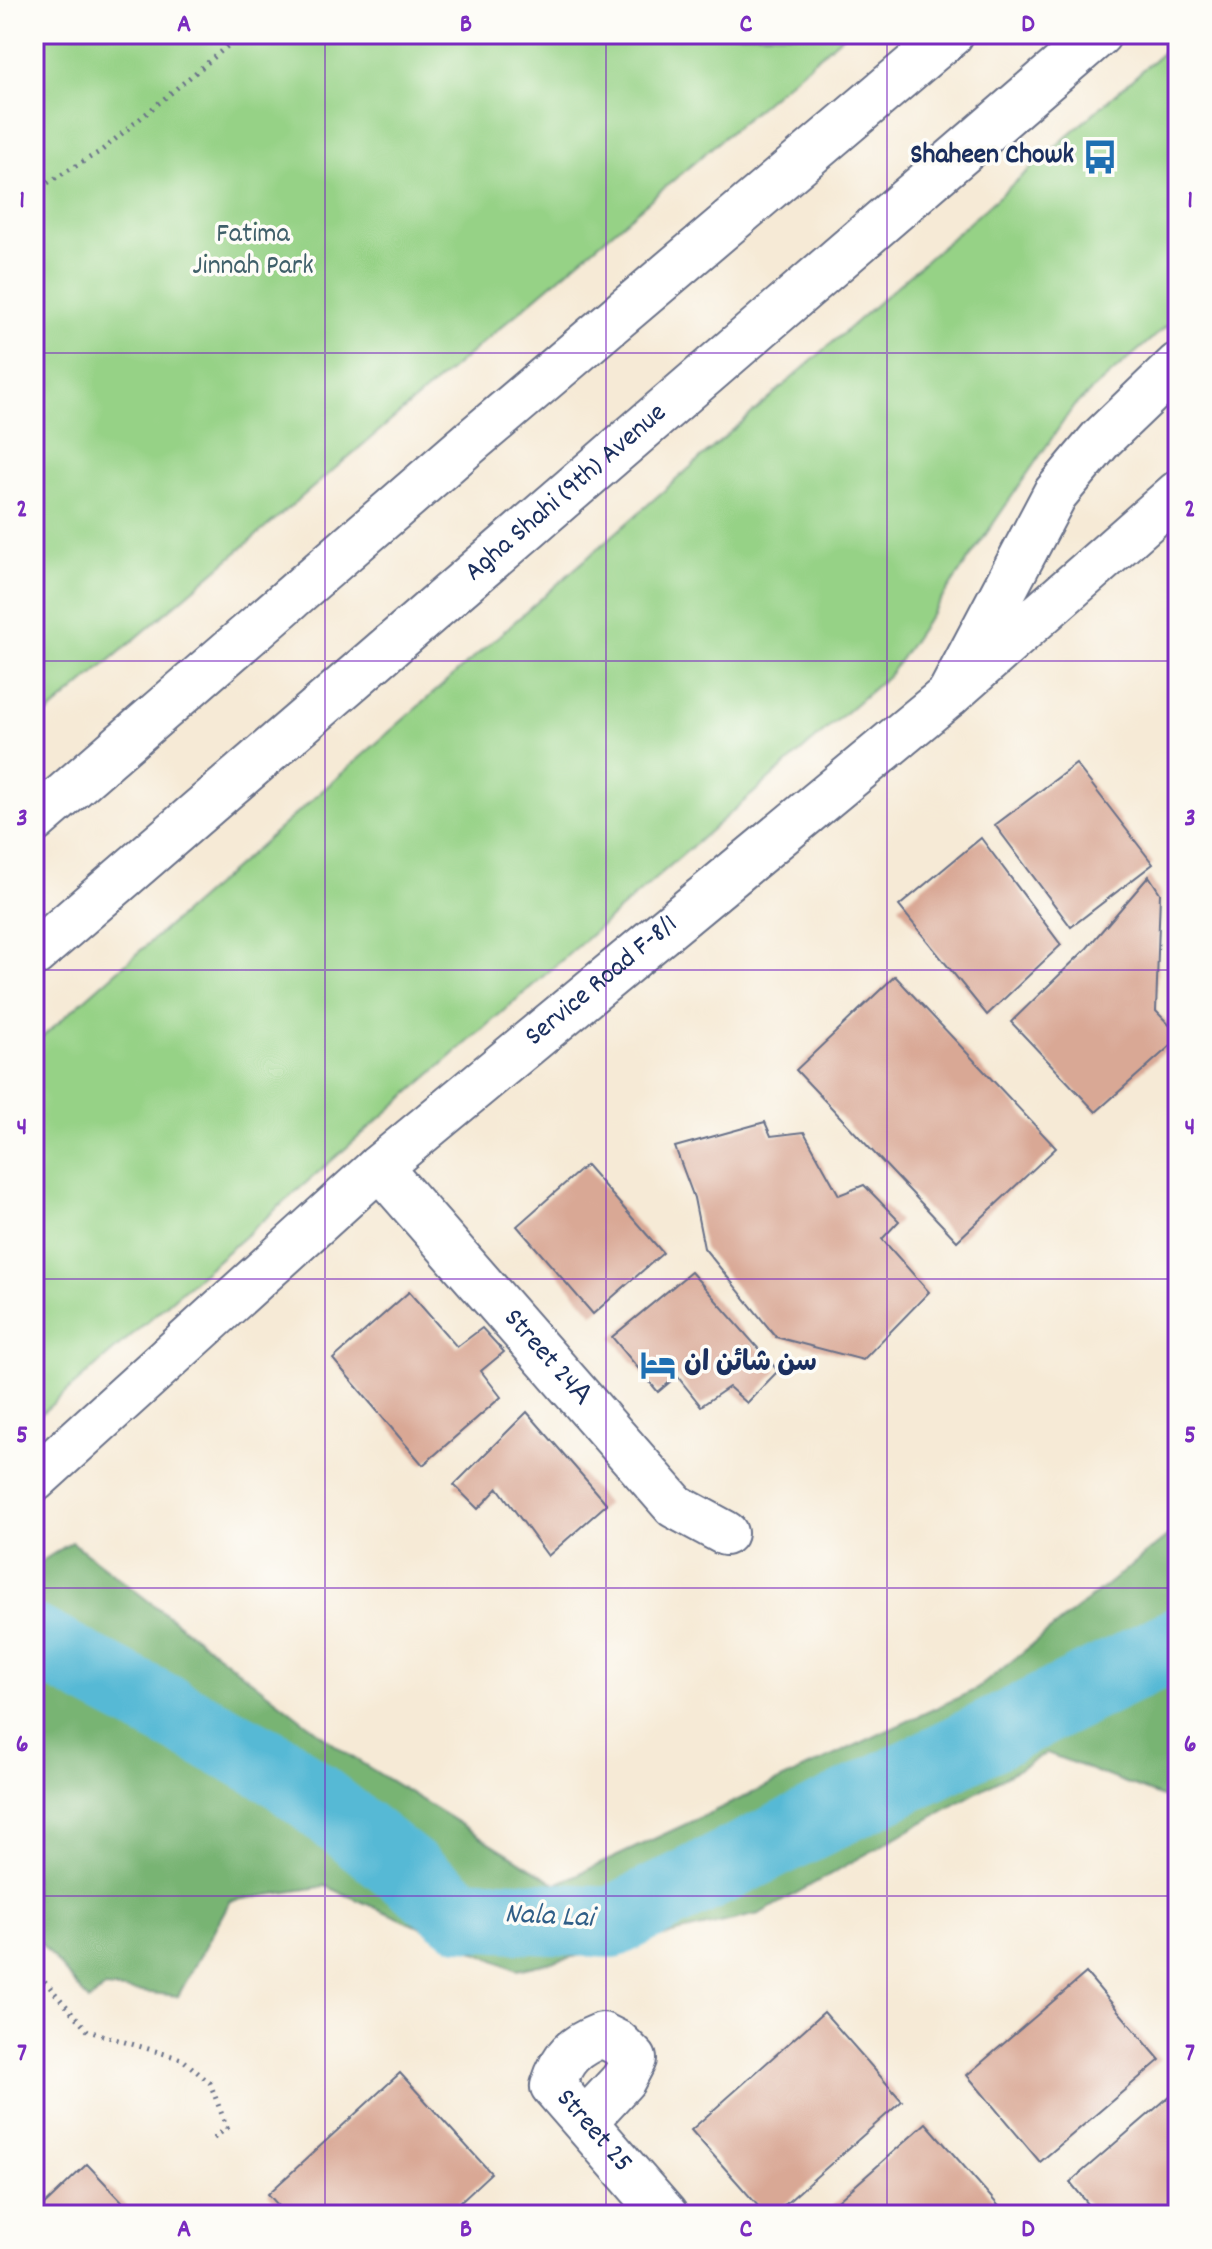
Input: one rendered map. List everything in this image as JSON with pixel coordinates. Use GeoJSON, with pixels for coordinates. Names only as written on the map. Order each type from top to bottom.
{"type":"FeatureCollection","features":[{"type":"Feature","properties":{"kind":"main road"},"geometry":{"type":"LineString","coordinates":[[34,821],[462,450],[951,34]]}},
{"type":"Feature","properties":{"kind":"main road","name":"Agha Shahi (9th) Avenue"},"geometry":{"type":"LineString","coordinates":[[34,954],[1099,34]]}},
{"type":"Feature","properties":{"kind":"main road"},"geometry":{"type":"LineString","coordinates":[[949,695],[1055,494],[1101,439],[1178,365]]}},
{"type":"Feature","properties":{"kind":"main road","name":"Service Road F-8/1"},"geometry":{"type":"LineString","coordinates":[[34,1480],[379,1167],[949,695],[1178,493]]}},
{"type":"Feature","properties":{"kind":"main road","name":"Street 24Α"},"geometry":{"type":"LineString","coordinates":[[379,1167],[675,1506],[725,1533]]}},
{"type":"Feature","properties":{"kind":"main road","name":"Street 25"},"geometry":{"type":"LineString","coordinates":[[587,2119],[623,2080],[634,2059],[618,2043],[602,2035],[580,2044],[559,2066],[553,2086],[665,2215]]}},
{"type":"Feature","properties":{"kind":"path"},"geometry":{"type":"LineString","coordinates":[[34,191],[101,151],[242,34]]}},
{"type":"Feature","properties":{"kind":"path"},"geometry":{"type":"LineString","coordinates":[[34,1969],[88,2031],[182,2059],[210,2083],[227,2128],[210,2141]]}},
{"type":"Feature","properties":{"kind":"green space","name":"Fatima Jinnah Park"},"geometry":{"type":"Polygon","coordinates":[[[34,34],[845,34],[34,725],[34,34]]]}},
{"type":"Feature","properties":{"kind":"green space"},"geometry":{"type":"Polygon","coordinates":[[[1178,39],[1178,316],[1074,406],[890,674],[34,1420],[34,1044],[1178,39]]]}},
{"type":"Feature","properties":{"kind":"green space"},"geometry":{"type":"Polygon","coordinates":[[[1178,1528],[1178,1796],[1173,1801],[1047,1753],[759,1914],[517,1970],[326,1886],[230,1901],[178,1996],[105,1988],[89,2001],[34,1935],[34,1566],[72,1542],[344,1752],[557,1884],[977,1689],[1178,1528]]]}},
{"type":"Feature","properties":{"kind":"building"},"geometry":{"type":"Polygon","coordinates":[[[1076,764],[1153,864],[1071,927],[995,825],[1076,764]]]}},
{"type":"Feature","properties":{"kind":"building"},"geometry":{"type":"Polygon","coordinates":[[[981,838],[1061,945],[987,1015],[899,906],[981,838]]]}},
{"type":"Feature","properties":{"kind":"building"},"geometry":{"type":"Polygon","coordinates":[[[1149,876],[1160,893],[1156,1011],[1178,1034],[1178,1039],[1096,1112],[1011,1022],[1087,948],[1149,876]]]}},
{"type":"Feature","properties":{"kind":"building"},"geometry":{"type":"Polygon","coordinates":[[[895,976],[1056,1148],[957,1241],[796,1070],[895,976]]]}},
{"type":"Feature","properties":{"kind":"building"},"geometry":{"type":"Polygon","coordinates":[[[765,1122],[771,1136],[804,1132],[839,1195],[864,1185],[899,1221],[882,1239],[929,1292],[863,1360],[776,1337],[704,1248],[694,1198],[675,1147],[765,1122]]]}},
{"type":"Feature","properties":{"kind":"building"},"geometry":{"type":"Polygon","coordinates":[[[586,1165],[663,1253],[593,1314],[517,1226],[586,1165]]]}},
{"type":"Feature","properties":{"kind":"building"},"geometry":{"type":"Polygon","coordinates":[[[691,1272],[778,1371],[747,1403],[729,1387],[701,1406],[677,1376],[658,1392],[612,1337],[691,1272]]]}},
{"type":"Feature","properties":{"kind":"building"},"geometry":{"type":"Polygon","coordinates":[[[409,1292],[457,1347],[482,1328],[504,1352],[481,1371],[501,1397],[423,1465],[333,1359],[409,1292]]]}},
{"type":"Feature","properties":{"kind":"building"},"geometry":{"type":"Polygon","coordinates":[[[527,1412],[607,1504],[548,1556],[498,1488],[478,1509],[454,1485],[527,1412]]]}},
{"type":"Feature","properties":{"kind":"building"},"geometry":{"type":"Polygon","coordinates":[[[1086,1973],[1160,2060],[1040,2162],[967,2075],[1086,1973]]]}},
{"type":"Feature","properties":{"kind":"building"},"geometry":{"type":"Polygon","coordinates":[[[824,2012],[902,2101],[773,2215],[766,2215],[691,2130],[824,2012]]]}},
{"type":"Feature","properties":{"kind":"building"},"geometry":{"type":"Polygon","coordinates":[[[400,2073],[491,2173],[446,2215],[287,2215],[268,2194],[400,2073]]]}},
{"type":"Feature","properties":{"kind":"building"},"geometry":{"type":"Polygon","coordinates":[[[1178,2089],[1178,2215],[1097,2215],[1070,2182],[1178,2089]]]}},
{"type":"Feature","properties":{"kind":"building"},"geometry":{"type":"Polygon","coordinates":[[[926,2123],[1004,2212],[1001,2215],[822,2215],[926,2123]]]}},
{"type":"Feature","properties":{"kind":"building"},"geometry":{"type":"Polygon","coordinates":[[[87,2164],[135,2215],[34,2215],[87,2164]]]}},
{"type":"Feature","properties":{"kind":"waterway","name":"Nala Lai"},"geometry":{"type":"LineString","coordinates":[[34,1641],[279,1770],[461,1914],[612,1922],[1178,1643]]}},
{"type":"Feature","properties":{"kind":"place","name":"Shaheen Chowk"},"geometry":{"type":"Point","coordinates":[1100,157]}},
{"type":"Feature","properties":{"kind":"place","name":"سن شائن ان"},"geometry":{"type":"Point","coordinates":[658,1365]}}]}
